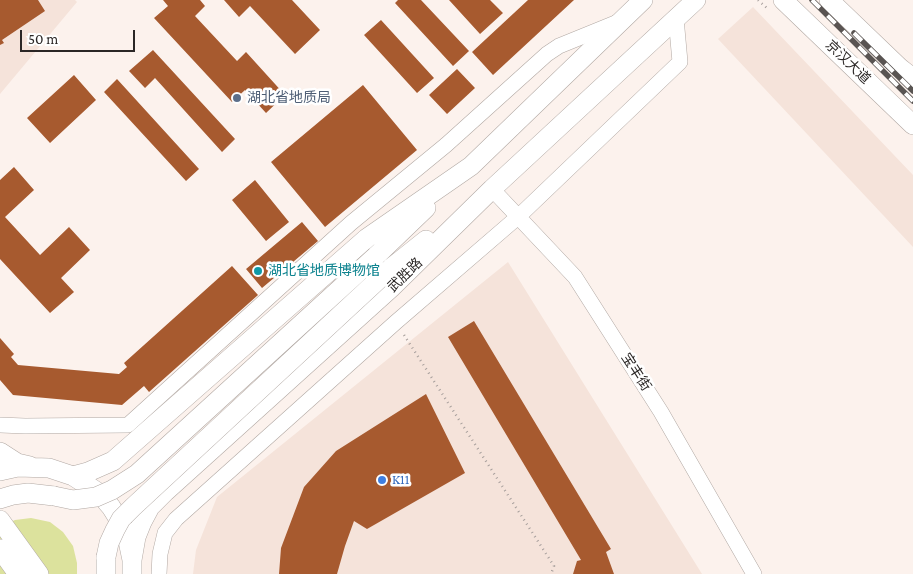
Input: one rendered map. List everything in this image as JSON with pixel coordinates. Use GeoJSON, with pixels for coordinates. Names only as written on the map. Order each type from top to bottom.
{"type":"FeatureCollection","features":[{"type":"Feature","properties":{"kind":"main road"},"geometry":{"type":"LineString","coordinates":[[0,499],[12,494],[28,492],[73,500],[84,499],[96,497],[126,483],[376,256],[643,0]]}},
{"type":"Feature","properties":{"kind":"main road","name":"武胜路"},"geometry":{"type":"LineString","coordinates":[[132,567],[136,537],[150,507],[391,288],[492,189],[696,0]]}},
{"type":"Feature","properties":{"kind":"main road"},"geometry":{"type":"LineString","coordinates":[[799,0],[886,85],[913,118]]}},
{"type":"Feature","properties":{"kind":"main road"},"geometry":{"type":"LineString","coordinates":[[829,0],[909,71]]}},
{"type":"Feature","properties":{"kind":"main road"},"geometry":{"type":"LineString","coordinates":[[844,0],[909,71]]}},
{"type":"Feature","properties":{"kind":"main road","name":"京汉大道"},"geometry":{"type":"LineString","coordinates":[[777,7],[913,125]]}},
{"type":"Feature","properties":{"kind":"main road"},"geometry":{"type":"LineString","coordinates":[[72,476],[88,472],[112,461],[367,238],[471,166]]}},
{"type":"Feature","properties":{"kind":"main road"},"geometry":{"type":"LineString","coordinates":[[106,574],[106,557],[109,543],[121,519],[133,507],[390,268],[492,189]]}},
{"type":"Feature","properties":{"kind":"main road"},"geometry":{"type":"LineString","coordinates":[[0,452],[17,463],[34,467]]}},
{"type":"Feature","properties":{"kind":"main road"},"geometry":{"type":"LineString","coordinates":[[0,471],[18,467],[49,468],[84,482],[99,493],[121,523],[128,541],[132,567]]}},
{"type":"Feature","properties":{"kind":"main road"},"geometry":{"type":"LineString","coordinates":[[0,479],[12,487],[28,492]]}},
{"type":"Feature","properties":{"kind":"main road"},"geometry":{"type":"LineString","coordinates":[[0,520],[39,574]]}},
{"type":"Feature","properties":{"kind":"main road"},"geometry":{"type":"LineString","coordinates":[[0,549],[18,574]]}},
{"type":"Feature","properties":{"kind":"street"},"geometry":{"type":"LineString","coordinates":[[159,574],[160,554],[165,533],[176,519],[396,322],[519,216],[680,62],[676,18]]}},
{"type":"Feature","properties":{"kind":"street"},"geometry":{"type":"LineString","coordinates":[[0,425],[128,425],[352,223],[446,145],[547,54],[559,46],[624,19]]}},
{"type":"Feature","properties":{"kind":"street","name":"宝丰街"},"geometry":{"type":"LineString","coordinates":[[492,189],[575,276],[661,412],[754,574]]}},
{"type":"Feature","properties":{"kind":"path"},"geometry":{"type":"LineString","coordinates":[[758,0],[777,7]]}},
{"type":"Feature","properties":{"kind":"path"},"geometry":{"type":"LineString","coordinates":[[396,322],[554,566],[551,574]]}},
{"type":"Feature","properties":{"kind":"shaded area"},"geometry":{"type":"Polygon","coordinates":[[[0,0],[75,0],[77,2],[0,94],[0,0]]]}},
{"type":"Feature","properties":{"kind":"shaded area"},"geometry":{"type":"Polygon","coordinates":[[[753,7],[913,175],[913,247],[718,39],[753,7]]]}},
{"type":"Feature","properties":{"kind":"shaded area"},"geometry":{"type":"Polygon","coordinates":[[[508,262],[702,574],[193,574],[196,550],[217,497],[508,262]]]}},
{"type":"Feature","properties":{"kind":"green space"},"geometry":{"type":"Polygon","coordinates":[[[31,518],[50,522],[63,532],[73,546],[77,563],[77,574],[0,574],[0,527],[15,520],[31,518]]]}},
{"type":"Feature","properties":{"kind":"building"},"geometry":{"type":"Polygon","coordinates":[[[0,0],[38,0],[45,11],[2,40],[4,43],[0,45],[0,0]]]}},
{"type":"Feature","properties":{"kind":"building"},"geometry":{"type":"Polygon","coordinates":[[[163,0],[200,0],[205,6],[195,16],[237,61],[246,52],[285,95],[266,113],[245,90],[232,102],[154,18],[168,6],[163,0]]]}},
{"type":"Feature","properties":{"kind":"building"},"geometry":{"type":"Polygon","coordinates":[[[224,0],[292,0],[320,30],[295,54],[250,6],[239,17],[224,0]]]}},
{"type":"Feature","properties":{"kind":"building"},"geometry":{"type":"Polygon","coordinates":[[[398,0],[421,0],[469,51],[453,66],[395,3],[398,0]]]}},
{"type":"Feature","properties":{"kind":"building"},"geometry":{"type":"Polygon","coordinates":[[[449,0],[490,0],[503,13],[480,34],[449,0]]]}},
{"type":"Feature","properties":{"kind":"building"},"geometry":{"type":"Polygon","coordinates":[[[528,0],[574,0],[493,75],[472,52],[528,0]]]}},
{"type":"Feature","properties":{"kind":"building"},"geometry":{"type":"Polygon","coordinates":[[[381,20],[434,78],[417,93],[364,35],[381,20]]]}},
{"type":"Feature","properties":{"kind":"building"},"geometry":{"type":"Polygon","coordinates":[[[153,50],[235,139],[222,152],[155,78],[145,88],[129,71],[153,50]]]}},
{"type":"Feature","properties":{"kind":"building"},"geometry":{"type":"Polygon","coordinates":[[[457,69],[475,88],[447,114],[429,95],[457,69]]]}},
{"type":"Feature","properties":{"kind":"building"},"geometry":{"type":"Polygon","coordinates":[[[74,75],[96,100],[50,143],[27,118],[74,75]]]}},
{"type":"Feature","properties":{"kind":"building"},"geometry":{"type":"Polygon","coordinates":[[[117,79],[199,169],[186,181],[104,92],[117,79]]]}},
{"type":"Feature","properties":{"kind":"building"},"geometry":{"type":"Polygon","coordinates":[[[363,85],[417,150],[325,227],[271,162],[363,85]]]}},
{"type":"Feature","properties":{"kind":"building"},"geometry":{"type":"Polygon","coordinates":[[[14,167],[34,190],[5,217],[40,255],[69,227],[90,250],[61,278],[74,292],[50,313],[0,259],[0,180],[14,167]]]}},
{"type":"Feature","properties":{"kind":"building"},"geometry":{"type":"Polygon","coordinates":[[[255,180],[289,222],[266,241],[232,200],[255,180]]]}},
{"type":"Feature","properties":{"kind":"building"},"geometry":{"type":"Polygon","coordinates":[[[302,222],[318,241],[262,288],[246,269],[302,222]]]}},
{"type":"Feature","properties":{"kind":"building"},"geometry":{"type":"Polygon","coordinates":[[[232,266],[258,295],[149,392],[144,386],[122,405],[13,395],[0,380],[0,338],[14,354],[11,357],[18,365],[119,374],[127,367],[124,363],[232,266]]]}},
{"type":"Feature","properties":{"kind":"building"},"geometry":{"type":"Polygon","coordinates":[[[474,321],[611,549],[606,552],[614,574],[573,574],[577,561],[581,560],[448,337],[474,321]]]}},
{"type":"Feature","properties":{"kind":"building","name":"K11"},"geometry":{"type":"Polygon","coordinates":[[[426,394],[465,473],[367,529],[354,521],[337,574],[279,574],[281,548],[304,487],[336,451],[426,394]]]}},
{"type":"Feature","properties":{"kind":"railway"},"geometry":{"type":"LineString","coordinates":[[812,0],[913,101]]}},
{"type":"Feature","properties":{"kind":"railway"},"geometry":{"type":"LineString","coordinates":[[854,33],[913,91]]}},
{"type":"Feature","properties":{"kind":"place","name":"湖北省地质局"},"geometry":{"type":"Point","coordinates":[237,98]}},
{"type":"Feature","properties":{"kind":"place","name":"湖北省地质博物馆"},"geometry":{"type":"Point","coordinates":[258,271]}},
{"type":"Feature","properties":{"kind":"place","name":"K11"},"geometry":{"type":"Point","coordinates":[382,480]}}]}
